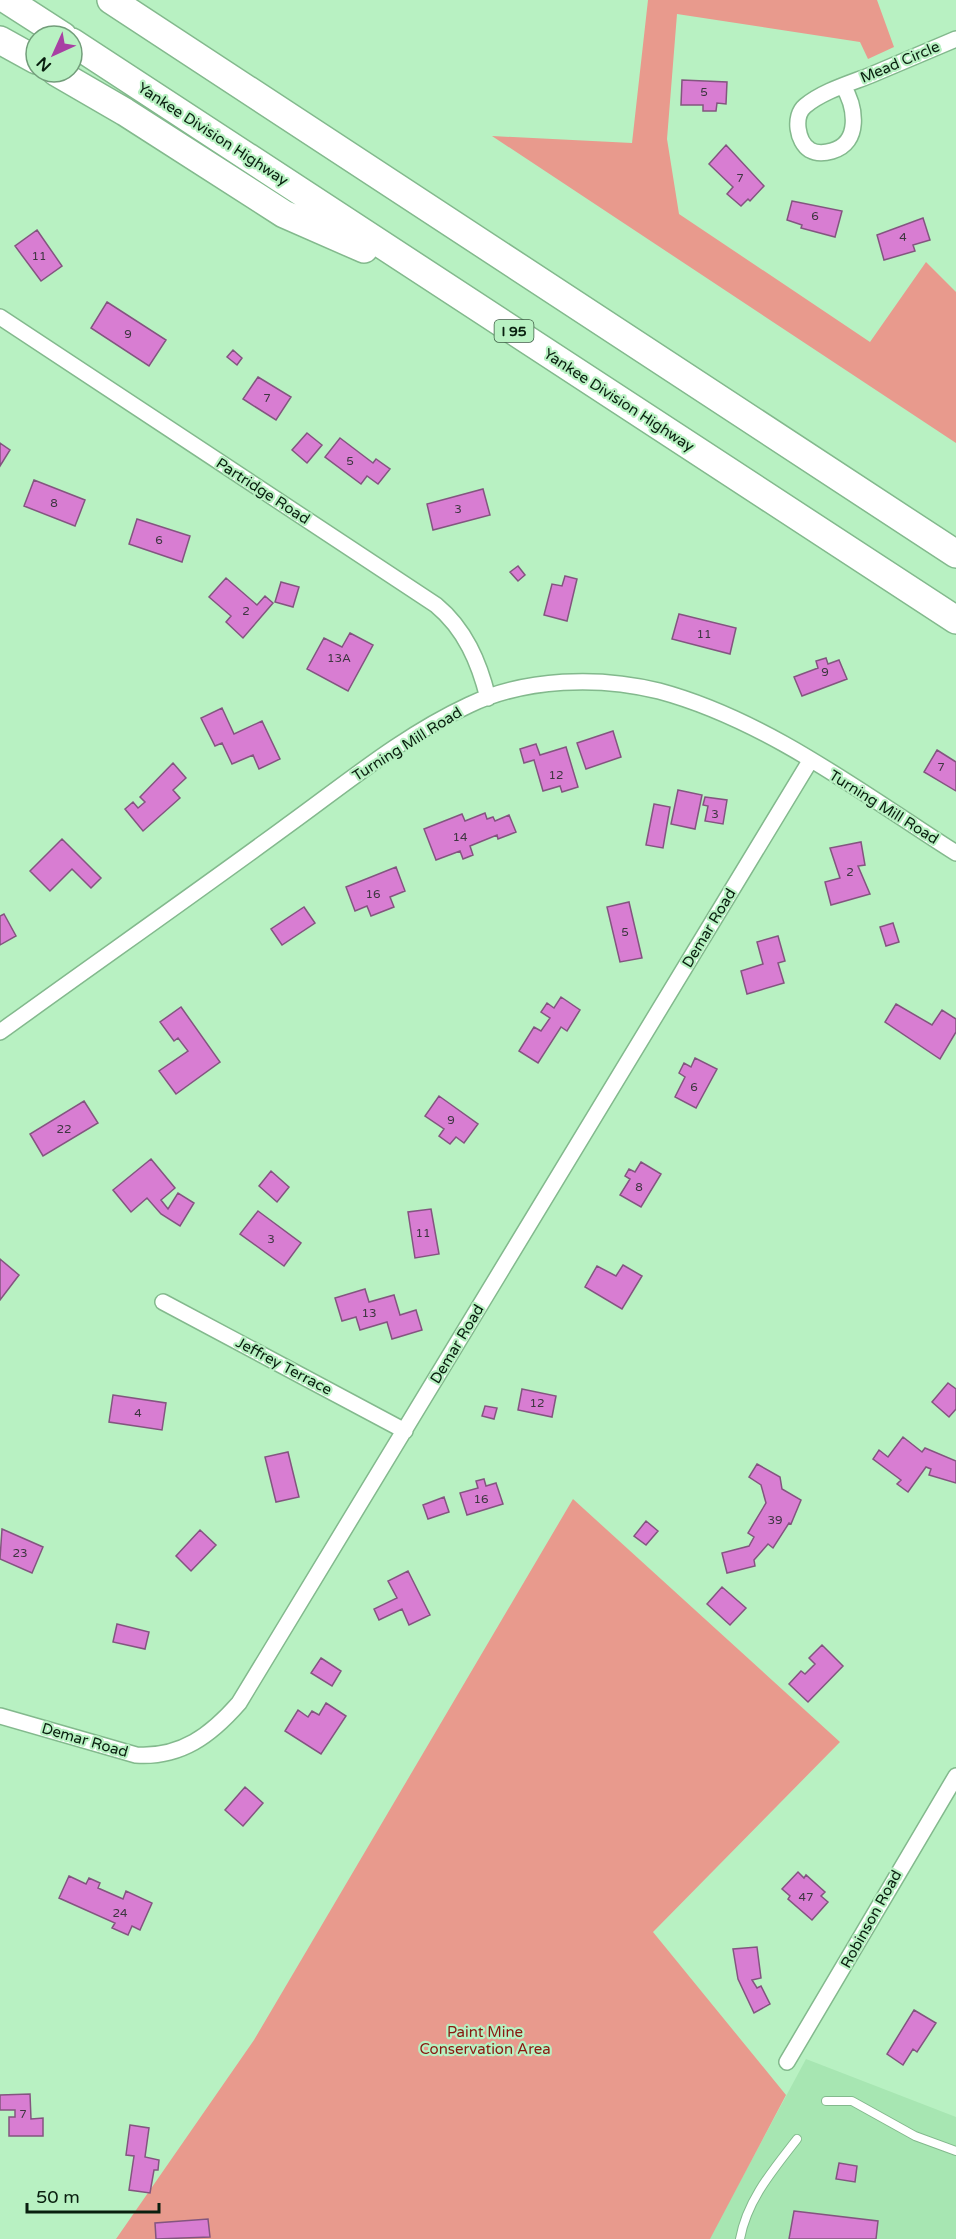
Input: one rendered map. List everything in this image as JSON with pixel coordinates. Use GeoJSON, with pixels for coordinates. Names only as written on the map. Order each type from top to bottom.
{"type":"FeatureCollection","features":[{"type":"Feature","properties":{"kind":"highway"},"geometry":{"type":"LineString","coordinates":[[7,0],[44,24]]}},
{"type":"Feature","properties":{"kind":"highway"},"geometry":{"type":"LineString","coordinates":[[111,0],[956,554]]}},
{"type":"Feature","properties":{"kind":"highway"},"geometry":{"type":"LineString","coordinates":[[0,40],[24,53]]}},
{"type":"Feature","properties":{"kind":"highway","name":"Yankee Division Highway"},"geometry":{"type":"LineString","coordinates":[[84,50],[956,620]]}},
{"type":"Feature","properties":{"kind":"highway"},"geometry":{"type":"LineString","coordinates":[[77,84],[125,112],[284,214],[434,279]]}},
{"type":"Feature","properties":{"kind":"street","name":"Mead Circle"},"geometry":{"type":"LineString","coordinates":[[843,86],[855,120],[853,133],[845,145],[835,150],[821,154],[809,150],[799,135],[797,120],[804,106],[843,86],[956,39]]}},
{"type":"Feature","properties":{"kind":"street","name":"Partridge Road"},"geometry":{"type":"LineString","coordinates":[[0,317],[436,605],[459,630],[473,653],[488,698]]}},
{"type":"Feature","properties":{"kind":"street","name":"Turning Mill Road"},"geometry":{"type":"LineString","coordinates":[[0,1032],[374,761],[470,704],[534,686],[566,683],[630,685],[691,701],[724,714],[810,761],[956,853]]}},
{"type":"Feature","properties":{"kind":"street","name":"Demar Road"},"geometry":{"type":"LineString","coordinates":[[0,1716],[136,1755],[164,1754],[198,1742],[225,1719],[253,1682],[810,761]]}},
{"type":"Feature","properties":{"kind":"street","name":"Jeffrey Terrace"},"geometry":{"type":"LineString","coordinates":[[163,1302],[405,1431]]}},
{"type":"Feature","properties":{"kind":"street","name":"Robinson Road"},"geometry":{"type":"LineString","coordinates":[[787,2062],[956,1776]]}},
{"type":"Feature","properties":{"kind":"lane"},"geometry":{"type":"LineString","coordinates":[[826,2101],[852,2101],[915,2136],[956,2151]]}},
{"type":"Feature","properties":{"kind":"lane"},"geometry":{"type":"LineString","coordinates":[[740,2239],[744,2219],[754,2197],[797,2139]]}},
{"type":"Feature","properties":{"kind":"shaded area"},"geometry":{"type":"Polygon","coordinates":[[[806,2059],[956,2117],[956,2239],[709,2239],[806,2059]]]}},
{"type":"Feature","properties":{"kind":"green space"},"geometry":{"type":"Polygon","coordinates":[[[648,0],[877,0],[894,47],[868,59],[860,42],[677,14],[667,139],[679,214],[870,342],[926,262],[956,292],[956,443],[492,136],[632,143],[648,0]]]}},
{"type":"Feature","properties":{"kind":"green space","name":"Paint Mine Conservation Area"},"geometry":{"type":"Polygon","coordinates":[[[573,1499],[840,1742],[653,1932],[786,2095],[710,2239],[116,2239],[254,2040],[573,1499]]]}},
{"type":"Feature","properties":{"kind":"building"},"geometry":{"type":"Polygon","coordinates":[[[682,80],[727,82],[726,104],[717,103],[716,111],[703,111],[703,105],[681,105],[682,80]]]}},
{"type":"Feature","properties":{"kind":"building"},"geometry":{"type":"Polygon","coordinates":[[[726,145],[764,186],[750,201],[748,199],[741,206],[727,194],[733,187],[709,164],[726,145]]]}},
{"type":"Feature","properties":{"kind":"building"},"geometry":{"type":"Polygon","coordinates":[[[792,201],[842,211],[835,237],[801,228],[802,225],[787,220],[792,201]]]}},
{"type":"Feature","properties":{"kind":"building"},"geometry":{"type":"Polygon","coordinates":[[[923,218],[930,240],[913,245],[915,251],[884,260],[877,235],[923,218]]]}},
{"type":"Feature","properties":{"kind":"building"},"geometry":{"type":"Polygon","coordinates":[[[37,230],[62,266],[41,281],[15,246],[37,230]]]}},
{"type":"Feature","properties":{"kind":"building"},"geometry":{"type":"Polygon","coordinates":[[[107,302],[166,340],[149,366],[91,328],[107,302]]]}},
{"type":"Feature","properties":{"kind":"building"},"geometry":{"type":"Polygon","coordinates":[[[233,350],[242,358],[237,365],[227,357],[233,350]]]}},
{"type":"Feature","properties":{"kind":"building"},"geometry":{"type":"Polygon","coordinates":[[[258,377],[291,397],[276,420],[243,399],[258,377]]]}},
{"type":"Feature","properties":{"kind":"building"},"geometry":{"type":"Polygon","coordinates":[[[307,433],[322,445],[307,463],[292,450],[307,433]]]}},
{"type":"Feature","properties":{"kind":"building"},"geometry":{"type":"Polygon","coordinates":[[[340,438],[373,463],[376,459],[390,469],[378,484],[367,476],[361,484],[325,457],[340,438]]]}},
{"type":"Feature","properties":{"kind":"building"},"geometry":{"type":"Polygon","coordinates":[[[0,443],[10,450],[0,466],[0,443]]]}},
{"type":"Feature","properties":{"kind":"building"},"geometry":{"type":"Polygon","coordinates":[[[34,480],[85,500],[75,526],[24,506],[34,480]]]}},
{"type":"Feature","properties":{"kind":"building"},"geometry":{"type":"Polygon","coordinates":[[[483,489],[490,515],[433,530],[427,504],[483,489]]]}},
{"type":"Feature","properties":{"kind":"building"},"geometry":{"type":"Polygon","coordinates":[[[137,519],[190,536],[182,562],[129,544],[137,519]]]}},
{"type":"Feature","properties":{"kind":"building"},"geometry":{"type":"Polygon","coordinates":[[[518,566],[525,575],[518,581],[510,572],[518,566]]]}},
{"type":"Feature","properties":{"kind":"building"},"geometry":{"type":"Polygon","coordinates":[[[565,576],[577,579],[567,621],[544,615],[552,584],[562,586],[565,576]]]}},
{"type":"Feature","properties":{"kind":"building"},"geometry":{"type":"Polygon","coordinates":[[[226,578],[257,605],[265,596],[273,603],[243,638],[226,622],[231,616],[209,597],[226,578]]]}},
{"type":"Feature","properties":{"kind":"building"},"geometry":{"type":"Polygon","coordinates":[[[281,582],[299,587],[293,607],[275,602],[281,582]]]}},
{"type":"Feature","properties":{"kind":"building"},"geometry":{"type":"Polygon","coordinates":[[[679,614],[736,628],[730,654],[672,639],[679,614]]]}},
{"type":"Feature","properties":{"kind":"building"},"geometry":{"type":"Polygon","coordinates":[[[350,633],[373,645],[348,691],[307,669],[324,638],[342,647],[350,633]]]}},
{"type":"Feature","properties":{"kind":"building"},"geometry":{"type":"Polygon","coordinates":[[[826,658],[828,664],[839,660],[847,679],[802,696],[794,677],[818,668],[816,661],[826,658]]]}},
{"type":"Feature","properties":{"kind":"building"},"geometry":{"type":"Polygon","coordinates":[[[222,708],[234,734],[262,721],[280,759],[259,769],[253,755],[232,764],[222,743],[215,746],[201,718],[222,708]]]}},
{"type":"Feature","properties":{"kind":"building"},"geometry":{"type":"Polygon","coordinates":[[[613,731],[621,757],[586,769],[577,743],[613,731]]]}},
{"type":"Feature","properties":{"kind":"building"},"geometry":{"type":"Polygon","coordinates":[[[536,744],[540,755],[566,747],[578,787],[562,792],[560,786],[543,791],[534,760],[524,763],[520,749],[536,744]]]}},
{"type":"Feature","properties":{"kind":"building"},"geometry":{"type":"Polygon","coordinates":[[[937,750],[956,762],[956,791],[924,772],[937,750]]]}},
{"type":"Feature","properties":{"kind":"building"},"geometry":{"type":"Polygon","coordinates":[[[173,763],[186,778],[173,790],[180,798],[143,831],[125,809],[133,802],[138,808],[145,802],[140,797],[173,763]]]}},
{"type":"Feature","properties":{"kind":"building"},"geometry":{"type":"Polygon","coordinates":[[[678,790],[702,795],[695,829],[671,824],[678,790]]]}},
{"type":"Feature","properties":{"kind":"building"},"geometry":{"type":"Polygon","coordinates":[[[705,797],[727,800],[723,824],[705,821],[708,806],[703,805],[705,797]]]}},
{"type":"Feature","properties":{"kind":"building"},"geometry":{"type":"Polygon","coordinates":[[[654,804],[670,807],[663,848],[646,845],[654,804]]]}},
{"type":"Feature","properties":{"kind":"building"},"geometry":{"type":"Polygon","coordinates":[[[485,813],[487,819],[493,817],[495,821],[509,815],[516,832],[498,839],[497,835],[470,846],[473,855],[463,859],[460,851],[436,860],[424,829],[462,814],[465,821],[485,813]]]}},
{"type":"Feature","properties":{"kind":"building"},"geometry":{"type":"Polygon","coordinates":[[[62,839],[101,878],[91,888],[72,869],[50,891],[30,871],[62,839]]]}},
{"type":"Feature","properties":{"kind":"building"},"geometry":{"type":"Polygon","coordinates":[[[861,842],[865,865],[858,866],[870,894],[831,905],[825,882],[840,878],[830,848],[861,842]]]}},
{"type":"Feature","properties":{"kind":"building"},"geometry":{"type":"Polygon","coordinates":[[[396,867],[405,891],[390,897],[394,907],[371,916],[367,906],[355,911],[346,887],[396,867]]]}},
{"type":"Feature","properties":{"kind":"building"},"geometry":{"type":"Polygon","coordinates":[[[629,902],[642,958],[620,962],[607,907],[629,902]]]}},
{"type":"Feature","properties":{"kind":"building"},"geometry":{"type":"Polygon","coordinates":[[[304,907],[315,923],[282,945],[271,929],[304,907]]]}},
{"type":"Feature","properties":{"kind":"building"},"geometry":{"type":"Polygon","coordinates":[[[4,914],[16,936],[0,945],[0,916],[4,914]]]}},
{"type":"Feature","properties":{"kind":"building"},"geometry":{"type":"Polygon","coordinates":[[[893,923],[899,942],[886,946],[880,927],[893,923]]]}},
{"type":"Feature","properties":{"kind":"building"},"geometry":{"type":"Polygon","coordinates":[[[778,936],[785,961],[778,963],[784,983],[747,994],[741,971],[763,964],[757,942],[778,936]]]}},
{"type":"Feature","properties":{"kind":"building"},"geometry":{"type":"Polygon","coordinates":[[[561,997],[580,1010],[567,1031],[561,1027],[538,1063],[519,1051],[534,1027],[541,1031],[550,1018],[541,1012],[547,1003],[554,1008],[561,997]]]}},
{"type":"Feature","properties":{"kind":"building"},"geometry":{"type":"Polygon","coordinates":[[[896,1004],[932,1025],[942,1010],[956,1019],[956,1032],[940,1059],[885,1022],[896,1004]]]}},
{"type":"Feature","properties":{"kind":"building"},"geometry":{"type":"Polygon","coordinates":[[[181,1007],[220,1062],[176,1094],[159,1071],[188,1051],[178,1038],[174,1041],[160,1022],[181,1007]]]}},
{"type":"Feature","properties":{"kind":"building"},"geometry":{"type":"Polygon","coordinates":[[[695,1058],[717,1069],[696,1108],[675,1097],[685,1077],[679,1073],[684,1063],[691,1067],[695,1058]]]}},
{"type":"Feature","properties":{"kind":"building"},"geometry":{"type":"Polygon","coordinates":[[[439,1096],[478,1124],[464,1143],[456,1137],[450,1144],[439,1136],[444,1129],[425,1116],[439,1096]]]}},
{"type":"Feature","properties":{"kind":"building"},"geometry":{"type":"Polygon","coordinates":[[[84,1101],[98,1123],[43,1156],[30,1134],[84,1101]]]}},
{"type":"Feature","properties":{"kind":"building"},"geometry":{"type":"Polygon","coordinates":[[[151,1159],[175,1188],[161,1200],[168,1209],[178,1193],[194,1203],[180,1226],[161,1214],[147,1198],[131,1212],[113,1190],[151,1159]]]}},
{"type":"Feature","properties":{"kind":"building"},"geometry":{"type":"Polygon","coordinates":[[[641,1162],[661,1174],[641,1207],[620,1195],[630,1179],[625,1176],[629,1169],[635,1172],[641,1162]]]}},
{"type":"Feature","properties":{"kind":"building"},"geometry":{"type":"Polygon","coordinates":[[[271,1171],[289,1187],[277,1202],[259,1186],[271,1171]]]}},
{"type":"Feature","properties":{"kind":"building"},"geometry":{"type":"Polygon","coordinates":[[[431,1209],[439,1254],[415,1258],[408,1212],[431,1209]]]}},
{"type":"Feature","properties":{"kind":"building"},"geometry":{"type":"Polygon","coordinates":[[[258,1211],[301,1243],[284,1266],[240,1234],[258,1211]]]}},
{"type":"Feature","properties":{"kind":"building"},"geometry":{"type":"Polygon","coordinates":[[[0,1259],[19,1275],[0,1300],[0,1259]]]}},
{"type":"Feature","properties":{"kind":"building"},"geometry":{"type":"Polygon","coordinates":[[[623,1265],[642,1276],[622,1309],[585,1287],[597,1266],[616,1276],[623,1265]]]}},
{"type":"Feature","properties":{"kind":"building"},"geometry":{"type":"Polygon","coordinates":[[[365,1289],[369,1302],[394,1295],[400,1315],[416,1310],[422,1330],[392,1339],[387,1322],[360,1330],[356,1317],[342,1321],[335,1298],[365,1289]]]}},
{"type":"Feature","properties":{"kind":"building"},"geometry":{"type":"Polygon","coordinates":[[[948,1383],[956,1389],[956,1409],[949,1417],[932,1402],[948,1383]]]}},
{"type":"Feature","properties":{"kind":"building"},"geometry":{"type":"Polygon","coordinates":[[[522,1389],[556,1396],[552,1417],[518,1410],[522,1389]]]}},
{"type":"Feature","properties":{"kind":"building"},"geometry":{"type":"Polygon","coordinates":[[[113,1395],[166,1403],[162,1430],[109,1422],[113,1395]]]}},
{"type":"Feature","properties":{"kind":"building"},"geometry":{"type":"Polygon","coordinates":[[[485,1406],[497,1408],[494,1419],[482,1416],[485,1406]]]}},
{"type":"Feature","properties":{"kind":"building"},"geometry":{"type":"Polygon","coordinates":[[[903,1437],[922,1452],[925,1448],[956,1461],[956,1483],[929,1475],[931,1469],[926,1467],[908,1492],[897,1484],[901,1480],[873,1459],[879,1450],[888,1457],[903,1437]]]}},
{"type":"Feature","properties":{"kind":"building"},"geometry":{"type":"Polygon","coordinates":[[[288,1452],[299,1497],[276,1502],[265,1457],[288,1452]]]}},
{"type":"Feature","properties":{"kind":"building"},"geometry":{"type":"Polygon","coordinates":[[[757,1464],[780,1477],[782,1489],[801,1500],[791,1524],[789,1523],[773,1548],[768,1544],[754,1560],[755,1566],[727,1573],[722,1553],[749,1546],[754,1537],[748,1533],[766,1503],[761,1485],[749,1477],[757,1464]]]}},
{"type":"Feature","properties":{"kind":"building"},"geometry":{"type":"Polygon","coordinates":[[[484,1479],[486,1486],[496,1483],[503,1504],[467,1515],[460,1493],[478,1488],[476,1481],[484,1479]]]}},
{"type":"Feature","properties":{"kind":"building"},"geometry":{"type":"Polygon","coordinates":[[[444,1497],[449,1512],[428,1519],[423,1505],[444,1497]]]}},
{"type":"Feature","properties":{"kind":"building"},"geometry":{"type":"Polygon","coordinates":[[[646,1521],[658,1531],[646,1545],[634,1536],[646,1521]]]}},
{"type":"Feature","properties":{"kind":"building"},"geometry":{"type":"Polygon","coordinates":[[[2,1529],[43,1547],[32,1573],[0,1559],[2,1529]]]}},
{"type":"Feature","properties":{"kind":"building"},"geometry":{"type":"Polygon","coordinates":[[[200,1530],[216,1545],[191,1571],[176,1556],[200,1530]]]}},
{"type":"Feature","properties":{"kind":"building"},"geometry":{"type":"Polygon","coordinates":[[[408,1571],[430,1615],[409,1625],[402,1609],[379,1620],[374,1609],[397,1598],[388,1581],[408,1571]]]}},
{"type":"Feature","properties":{"kind":"building"},"geometry":{"type":"Polygon","coordinates":[[[722,1587],[746,1608],[730,1625],[707,1604],[722,1587]]]}},
{"type":"Feature","properties":{"kind":"building"},"geometry":{"type":"Polygon","coordinates":[[[117,1624],[149,1632],[145,1649],[113,1642],[117,1624]]]}},
{"type":"Feature","properties":{"kind":"building"},"geometry":{"type":"Polygon","coordinates":[[[822,1645],[843,1666],[808,1702],[789,1684],[801,1671],[805,1674],[815,1664],[809,1658],[822,1645]]]}},
{"type":"Feature","properties":{"kind":"building"},"geometry":{"type":"Polygon","coordinates":[[[321,1658],[341,1671],[332,1686],[311,1673],[321,1658]]]}},
{"type":"Feature","properties":{"kind":"building"},"geometry":{"type":"Polygon","coordinates":[[[326,1703],[346,1716],[321,1754],[285,1731],[298,1710],[308,1717],[312,1711],[319,1715],[326,1703]]]}},
{"type":"Feature","properties":{"kind":"building"},"geometry":{"type":"Polygon","coordinates":[[[245,1787],[263,1803],[243,1826],[225,1810],[245,1787]]]}},
{"type":"Feature","properties":{"kind":"building"},"geometry":{"type":"Polygon","coordinates":[[[798,1872],[804,1878],[806,1875],[825,1892],[821,1896],[828,1902],[812,1920],[788,1899],[790,1896],[782,1889],[798,1872]]]}},
{"type":"Feature","properties":{"kind":"building"},"geometry":{"type":"Polygon","coordinates":[[[69,1876],[86,1884],[89,1878],[100,1883],[98,1888],[123,1899],[126,1891],[152,1903],[140,1930],[132,1926],[128,1935],[112,1928],[115,1923],[59,1898],[69,1876]]]}},
{"type":"Feature","properties":{"kind":"building"},"geometry":{"type":"Polygon","coordinates":[[[757,1947],[761,1978],[752,1980],[757,1988],[761,1986],[770,2004],[754,2013],[738,1979],[733,1949],[757,1947]]]}},
{"type":"Feature","properties":{"kind":"building"},"geometry":{"type":"Polygon","coordinates":[[[914,2010],[936,2023],[917,2052],[913,2049],[903,2065],[887,2054],[914,2010]]]}},
{"type":"Feature","properties":{"kind":"building"},"geometry":{"type":"Polygon","coordinates":[[[30,2094],[31,2119],[43,2118],[43,2136],[9,2136],[9,2117],[15,2117],[15,2110],[0,2110],[0,2095],[30,2094]]]}},
{"type":"Feature","properties":{"kind":"building"},"geometry":{"type":"Polygon","coordinates":[[[130,2125],[149,2128],[145,2157],[159,2160],[158,2170],[154,2170],[150,2193],[129,2190],[134,2156],[126,2155],[130,2125]]]}},
{"type":"Feature","properties":{"kind":"building"},"geometry":{"type":"Polygon","coordinates":[[[839,2163],[857,2166],[855,2182],[836,2179],[839,2163]]]}},
{"type":"Feature","properties":{"kind":"building"},"geometry":{"type":"Polygon","coordinates":[[[794,2211],[878,2221],[876,2239],[789,2239],[794,2211]]]}},
{"type":"Feature","properties":{"kind":"building"},"geometry":{"type":"Polygon","coordinates":[[[208,2219],[210,2237],[156,2239],[155,2223],[208,2219]]]}}]}
